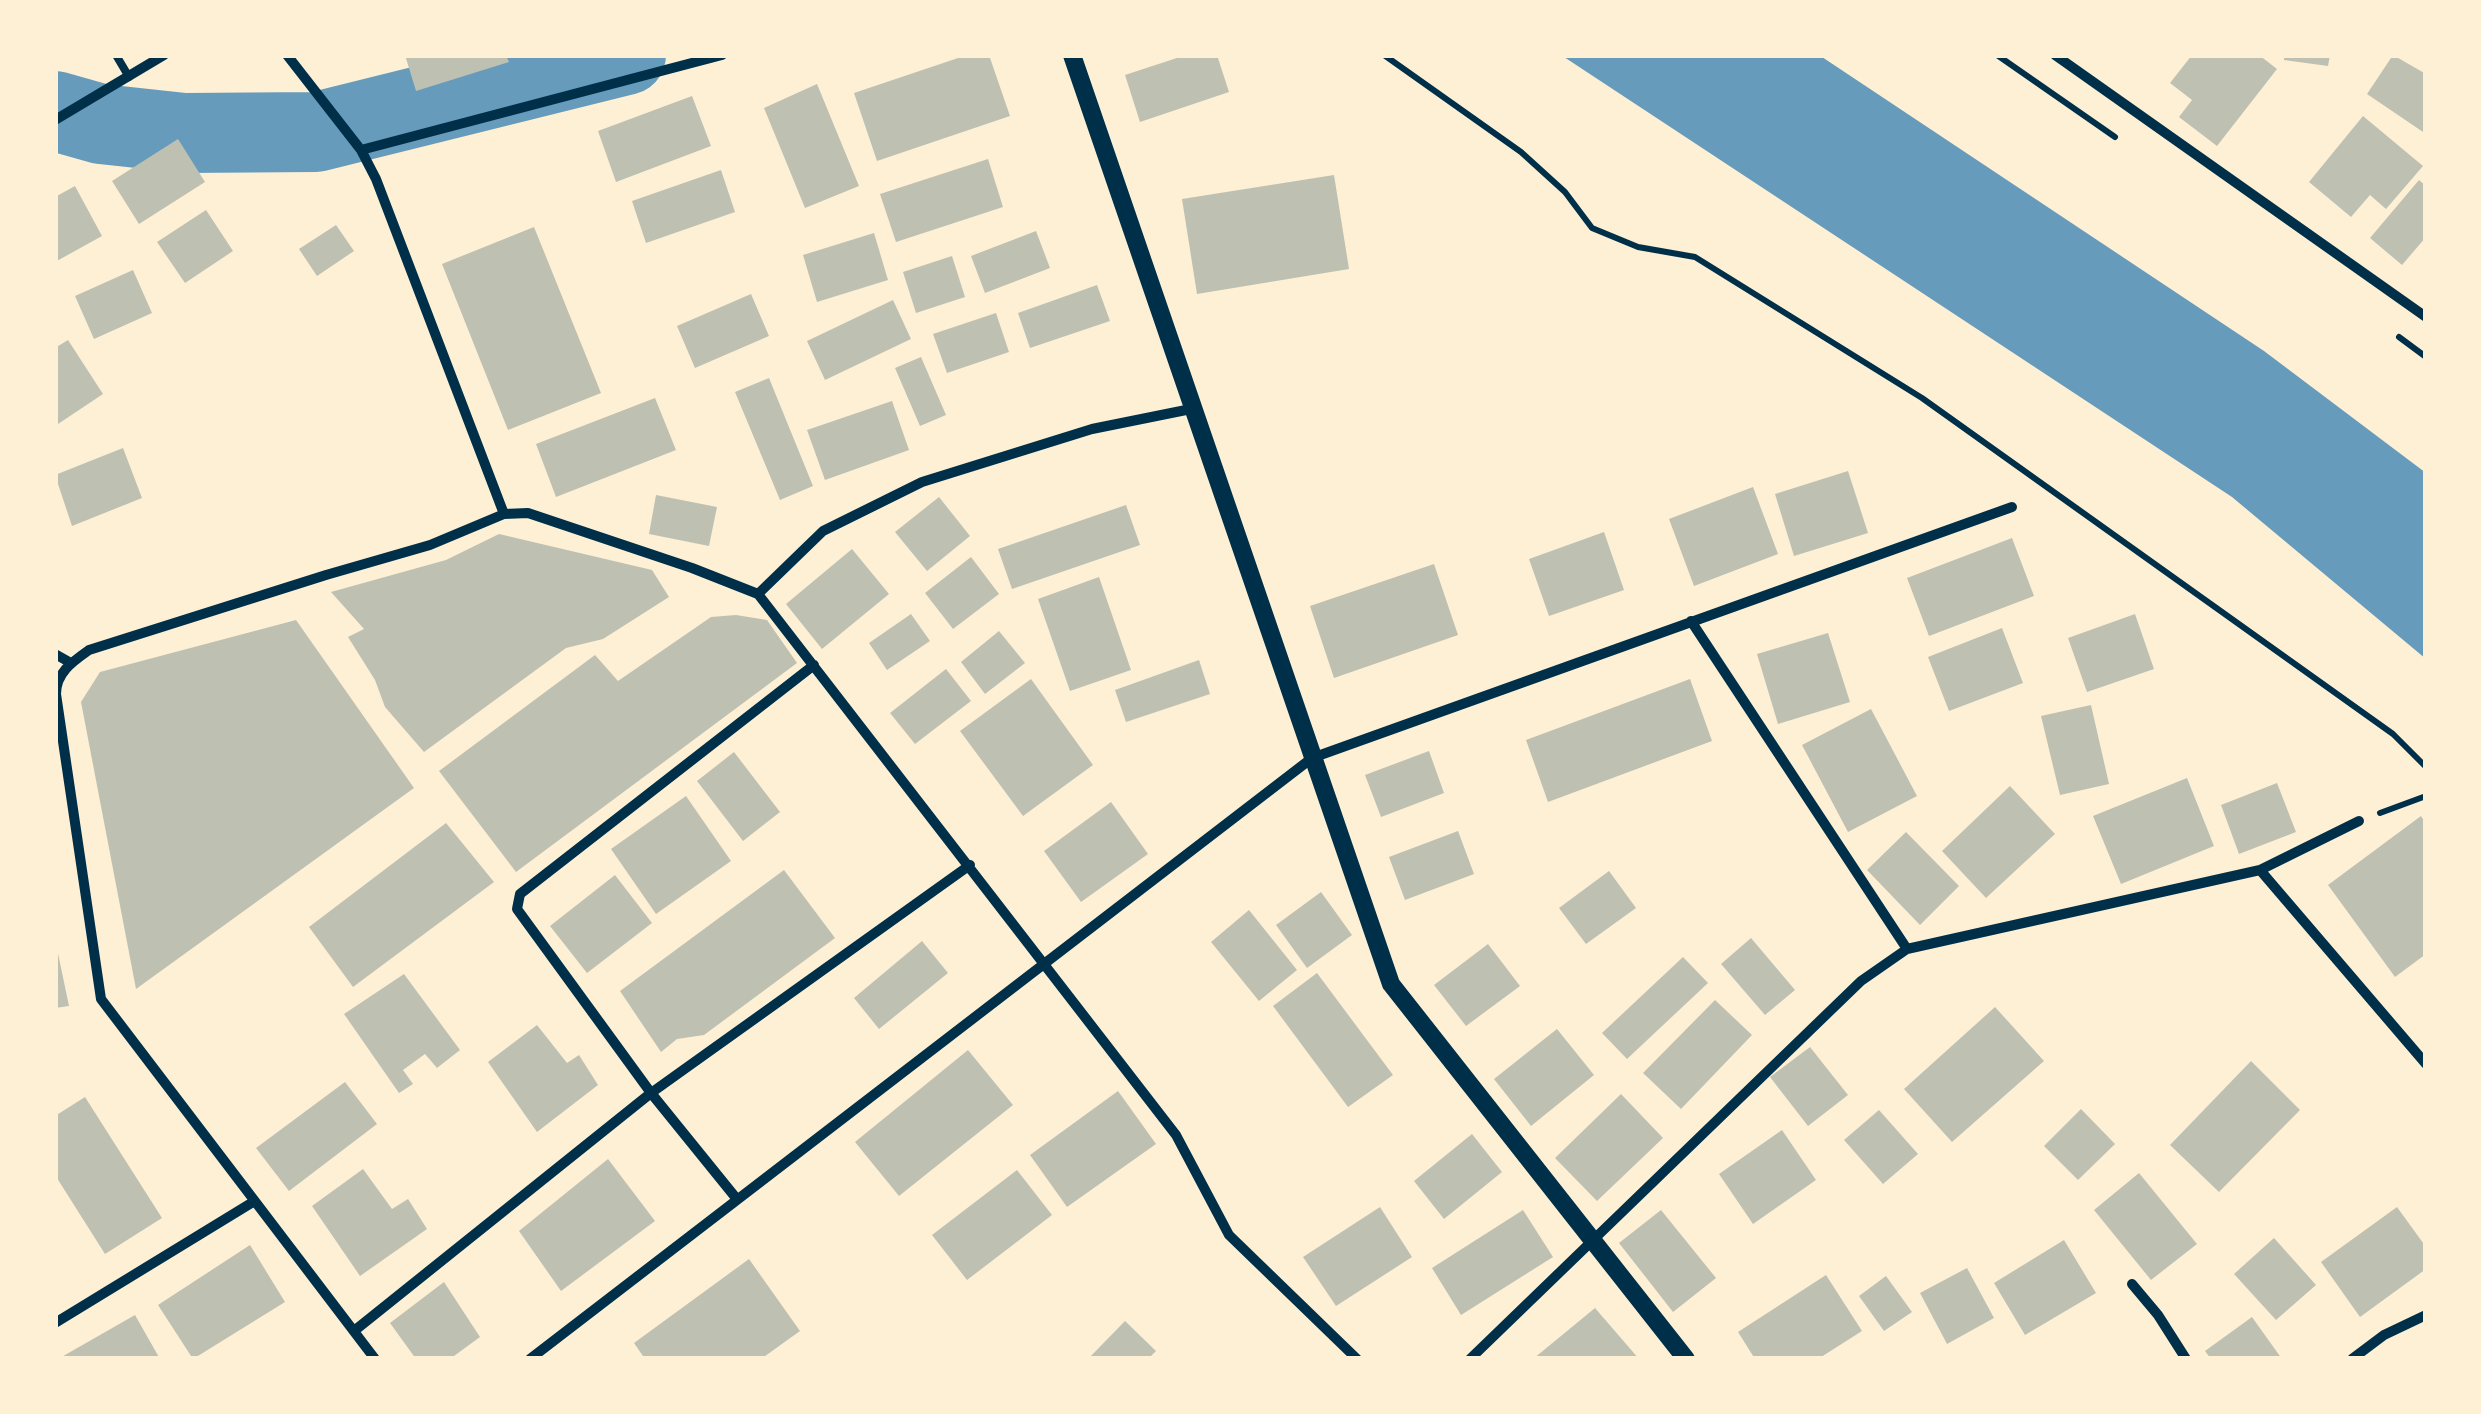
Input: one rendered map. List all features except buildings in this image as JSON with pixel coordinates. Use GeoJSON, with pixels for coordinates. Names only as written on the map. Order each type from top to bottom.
{"type":"FeatureCollection","features":[{"type":"Feature","properties":{"kind":"street"},"geometry":{"type":"LineString","coordinates":[[55,120],[164,55]]}},
{"type":"Feature","properties":{"kind":"street"},"geometry":{"type":"LineString","coordinates":[[287,55],[360,148],[376,179],[504,514]]}},
{"type":"Feature","properties":{"kind":"street"},"geometry":{"type":"LineString","coordinates":[[360,148],[722,55]]}},
{"type":"Feature","properties":{"kind":"street"},"geometry":{"type":"LineString","coordinates":[[1072,55],[1391,984],[1686,1359]]}},
{"type":"Feature","properties":{"kind":"street"},"geometry":{"type":"LineString","coordinates":[[2056,55],[2426,317]]}},
{"type":"Feature","properties":{"kind":"street"},"geometry":{"type":"LineString","coordinates":[[758,594],[823,532],[922,482],[1092,429],[1191,408]]}},
{"type":"Feature","properties":{"kind":"street"},"geometry":{"type":"LineString","coordinates":[[530,1359],[1312,758],[2012,508]]}},
{"type":"Feature","properties":{"kind":"street"},"geometry":{"type":"LineString","coordinates":[[375,1359],[101,998],[56,681],[70,662],[89,650],[326,574],[430,546],[504,514],[528,513],[758,594],[1176,1135],[1229,1235],[1356,1359]]}},
{"type":"Feature","properties":{"kind":"street"},"geometry":{"type":"LineString","coordinates":[[1690,621],[1907,949]]}},
{"type":"Feature","properties":{"kind":"street"},"geometry":{"type":"LineString","coordinates":[[55,654],[70,662]]}},
{"type":"Feature","properties":{"kind":"street"},"geometry":{"type":"LineString","coordinates":[[736,1198],[651,1092],[517,909],[520,894],[814,665]]}},
{"type":"Feature","properties":{"kind":"street"},"geometry":{"type":"LineString","coordinates":[[1470,1359],[1861,981],[1907,949],[2260,870],[2358,821]]}},
{"type":"Feature","properties":{"kind":"street"},"geometry":{"type":"LineString","coordinates":[[354,1331],[651,1092],[970,865]]}},
{"type":"Feature","properties":{"kind":"street"},"geometry":{"type":"LineString","coordinates":[[2260,870],[2426,1064]]}},
{"type":"Feature","properties":{"kind":"street"},"geometry":{"type":"LineString","coordinates":[[55,1324],[254,1202]]}},
{"type":"Feature","properties":{"kind":"street"},"geometry":{"type":"LineString","coordinates":[[2132,1284],[2186,1359]]}},
{"type":"Feature","properties":{"kind":"street"},"geometry":{"type":"LineString","coordinates":[[2352,1359],[2384,1334],[2426,1315]]}},
{"type":"Feature","properties":{"kind":"lane"},"geometry":{"type":"LineString","coordinates":[[116,55],[130,77]]}},
{"type":"Feature","properties":{"kind":"path"},"geometry":{"type":"LineString","coordinates":[[1384,55],[1521,152],[1566,192],[1592,228],[1638,247],[1696,257],[1922,398],[2394,734],[2426,767]]}},
{"type":"Feature","properties":{"kind":"path"},"geometry":{"type":"LineString","coordinates":[[2358,821],[2426,796]]}},
{"type":"Feature","properties":{"kind":"water"},"geometry":{"type":"Polygon","coordinates":[[[1561,55],[1819,55],[2264,351],[2426,473],[2426,659],[2232,497],[1561,55]]]}},
{"type":"Feature","properties":{"kind":"waterway"},"geometry":{"type":"LineString","coordinates":[[55,111],[101,124],[184,133],[316,132],[626,55]]}}]}
